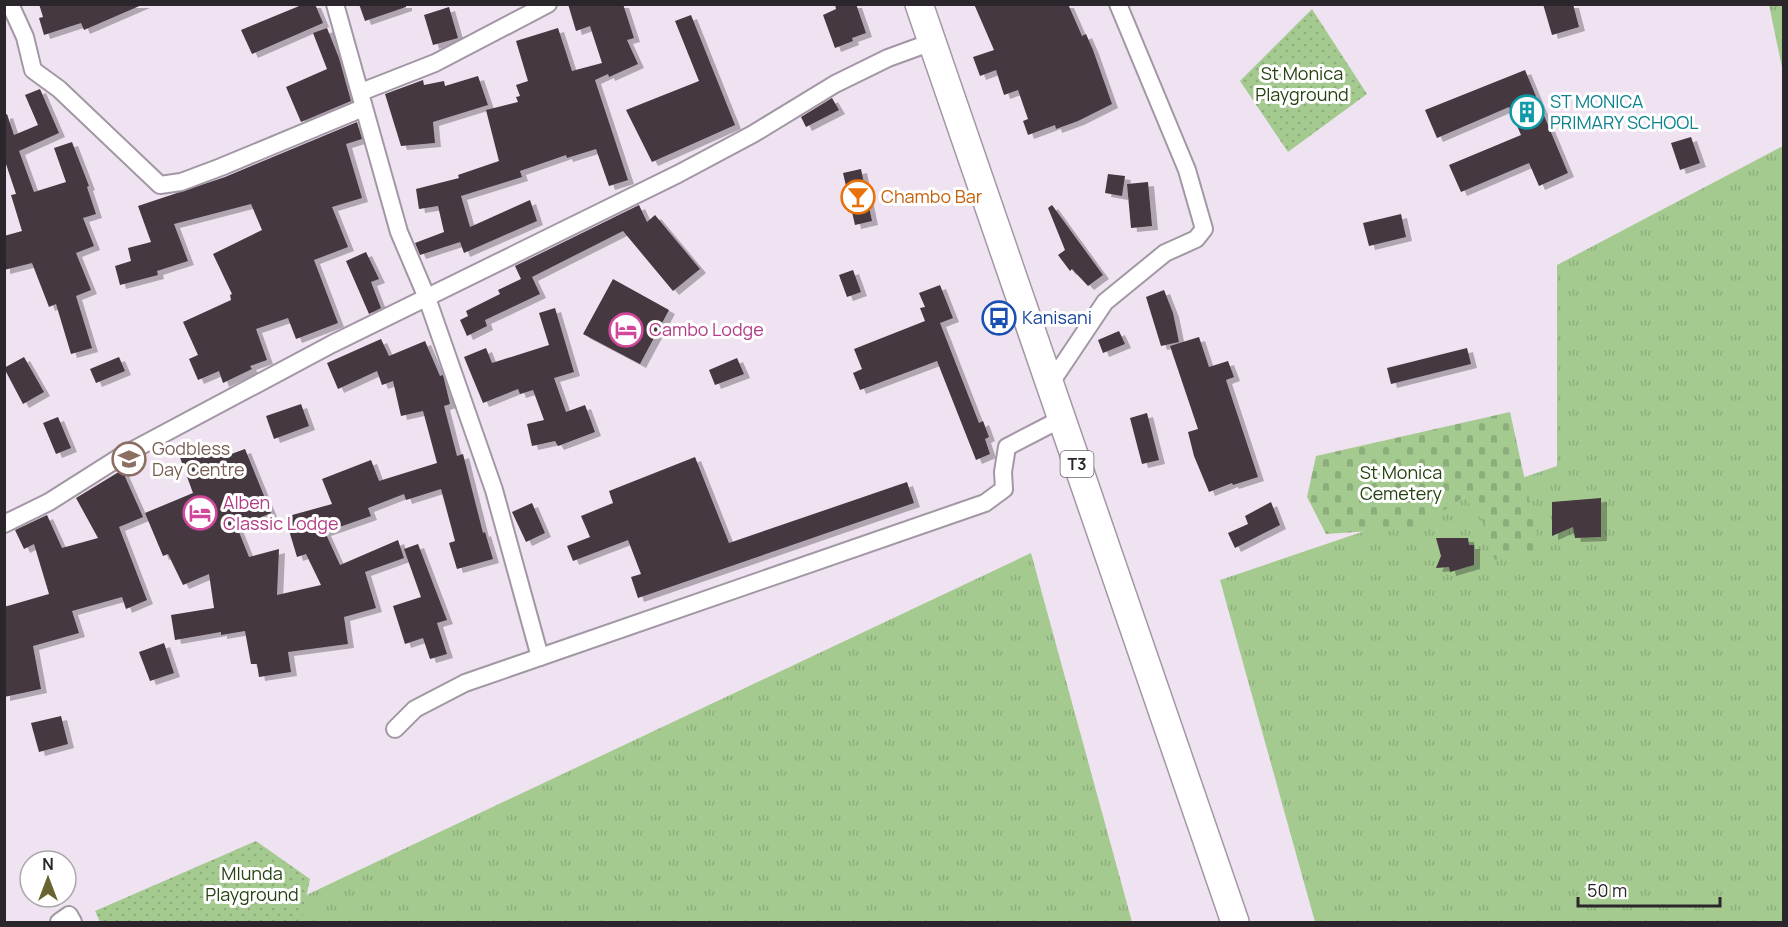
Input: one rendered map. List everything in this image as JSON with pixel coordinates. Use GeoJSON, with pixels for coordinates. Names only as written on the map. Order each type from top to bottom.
{"type":"FeatureCollection","features":[{"type":"Feature","properties":{"kind":"highway","name":"T3"},"geometry":{"type":"LineString","coordinates":[[919,4],[1235,922]]}},
{"type":"Feature","properties":{"kind":"street"},"geometry":{"type":"LineString","coordinates":[[10,4],[25,37],[33,70],[59,89],[160,185],[181,182],[221,167],[362,100],[548,4]]}},
{"type":"Feature","properties":{"kind":"street"},"geometry":{"type":"LineString","coordinates":[[335,4],[399,232],[427,298],[494,490],[540,657]]}},
{"type":"Feature","properties":{"kind":"street"},"geometry":{"type":"LineString","coordinates":[[1050,384],[1105,302],[1165,252],[1196,239],[1204,229],[1187,170],[1118,4]]}},
{"type":"Feature","properties":{"kind":"street"},"geometry":{"type":"LineString","coordinates":[[4,524],[49,502],[120,457],[332,344],[678,174],[753,134],[835,84],[888,58],[932,42]]}},
{"type":"Feature","properties":{"kind":"street"},"geometry":{"type":"LineString","coordinates":[[395,729],[415,710],[465,683],[985,503],[1004,489],[1003,472],[1007,447],[1062,419]]}},
{"type":"Feature","properties":{"kind":"street"},"geometry":{"type":"LineString","coordinates":[[59,922],[69,915],[73,922]]}},
{"type":"Feature","properties":{"kind":"green space"},"geometry":{"type":"Polygon","coordinates":[[[1769,5],[1783,5],[1783,72],[1769,5]]]}},
{"type":"Feature","properties":{"kind":"green space","name":"St Monica Playground"},"geometry":{"type":"Polygon","coordinates":[[[1312,9],[1367,94],[1288,152],[1240,81],[1312,9]]]}},
{"type":"Feature","properties":{"kind":"green space"},"geometry":{"type":"Polygon","coordinates":[[[1783,146],[1783,922],[1315,922],[1220,580],[1557,466],[1557,265],[1783,146]]]}},
{"type":"Feature","properties":{"kind":"green space","name":"St Monica Cemetery"},"geometry":{"type":"Polygon","coordinates":[[[1510,412],[1540,549],[1495,560],[1482,520],[1464,497],[1416,528],[1326,534],[1307,497],[1316,456],[1510,412]]]}},
{"type":"Feature","properties":{"kind":"green space"},"geometry":{"type":"Polygon","coordinates":[[[1031,553],[1132,922],[249,922],[1031,553]]]}},
{"type":"Feature","properties":{"kind":"green space","name":"Mlunda Playground"},"geometry":{"type":"Polygon","coordinates":[[[256,841],[310,879],[301,922],[100,922],[95,911],[256,841]]]}},
{"type":"Feature","properties":{"kind":"building"},"geometry":{"type":"Polygon","coordinates":[[[39,4],[144,4],[84,30],[81,23],[44,35],[39,18],[43,17],[39,4]]]}},
{"type":"Feature","properties":{"kind":"building"},"geometry":{"type":"Polygon","coordinates":[[[304,4],[315,4],[323,23],[252,54],[241,30],[304,4]]]}},
{"type":"Feature","properties":{"kind":"building"},"geometry":{"type":"Polygon","coordinates":[[[359,4],[406,4],[406,7],[365,21],[359,4]]]}},
{"type":"Feature","properties":{"kind":"building"},"geometry":{"type":"Polygon","coordinates":[[[568,4],[623,4],[634,38],[627,40],[638,64],[609,77],[608,74],[595,80],[628,180],[609,186],[596,149],[567,158],[566,155],[520,171],[522,177],[461,196],[470,227],[530,200],[537,221],[464,253],[460,242],[420,255],[415,243],[444,232],[438,206],[419,209],[416,189],[459,178],[458,175],[499,161],[486,110],[518,102],[516,97],[520,96],[516,85],[528,81],[516,41],[558,28],[572,71],[602,63],[590,26],[576,31],[568,4]]]}},
{"type":"Feature","properties":{"kind":"building"},"geometry":{"type":"Polygon","coordinates":[[[835,4],[856,4],[866,33],[835,48],[823,15],[836,9],[835,4]]]}},
{"type":"Feature","properties":{"kind":"building"},"geometry":{"type":"Polygon","coordinates":[[[974,4],[1068,4],[1082,36],[1086,34],[1112,104],[1078,121],[1056,129],[1055,125],[1028,135],[1023,121],[1028,119],[1018,90],[1004,95],[996,70],[980,76],[973,57],[994,50],[974,4]]]}},
{"type":"Feature","properties":{"kind":"building"},"geometry":{"type":"Polygon","coordinates":[[[1543,4],[1573,4],[1579,27],[1552,35],[1543,4]]]}},
{"type":"Feature","properties":{"kind":"building"},"geometry":{"type":"Polygon","coordinates":[[[449,7],[458,38],[433,45],[424,15],[449,7]]]}},
{"type":"Feature","properties":{"kind":"building"},"geometry":{"type":"Polygon","coordinates":[[[691,15],[735,125],[652,162],[626,110],[699,81],[675,21],[691,15]]]}},
{"type":"Feature","properties":{"kind":"building"},"geometry":{"type":"Polygon","coordinates":[[[327,28],[339,58],[351,101],[301,122],[286,87],[327,69],[313,33],[327,28]]]}},
{"type":"Feature","properties":{"kind":"building"},"geometry":{"type":"Polygon","coordinates":[[[1525,70],[1568,173],[1539,186],[1529,163],[1461,192],[1449,165],[1521,135],[1509,107],[1437,138],[1425,110],[1525,70]]]}},
{"type":"Feature","properties":{"kind":"building"},"geometry":{"type":"Polygon","coordinates":[[[478,76],[488,105],[433,122],[435,143],[401,146],[385,94],[423,80],[424,85],[444,81],[445,86],[478,76]]]}},
{"type":"Feature","properties":{"kind":"building"},"geometry":{"type":"Polygon","coordinates":[[[40,89],[59,133],[19,151],[34,192],[66,182],[54,148],[72,142],[89,186],[87,187],[96,214],[83,218],[94,246],[76,253],[91,290],[76,296],[92,348],[71,354],[56,304],[49,307],[32,263],[4,270],[4,236],[22,231],[11,195],[16,194],[4,158],[4,115],[7,114],[14,135],[38,125],[25,95],[40,89]]]}},
{"type":"Feature","properties":{"kind":"building"},"geometry":{"type":"Polygon","coordinates":[[[832,98],[839,110],[806,127],[801,117],[832,98]]]}},
{"type":"Feature","properties":{"kind":"building"},"geometry":{"type":"Polygon","coordinates":[[[357,122],[362,139],[346,144],[362,198],[332,207],[348,247],[314,260],[338,323],[296,339],[288,318],[256,329],[267,360],[250,366],[252,369],[223,383],[219,371],[198,380],[189,359],[198,355],[183,322],[231,300],[230,295],[232,294],[213,254],[262,230],[251,204],[174,224],[188,261],[157,271],[158,275],[120,285],[115,266],[131,261],[128,248],[151,242],[138,206],[225,177],[357,122]]]}},
{"type":"Feature","properties":{"kind":"building"},"geometry":{"type":"Polygon","coordinates":[[[1691,137],[1700,163],[1680,170],[1671,143],[1691,137]]]}},
{"type":"Feature","properties":{"kind":"building","name":"Chambo Bar"},"geometry":{"type":"Polygon","coordinates":[[[861,169],[872,221],[855,225],[843,173],[861,169]]]}},
{"type":"Feature","properties":{"kind":"building"},"geometry":{"type":"Polygon","coordinates":[[[1108,174],[1125,176],[1122,196],[1105,193],[1108,174]]]}},
{"type":"Feature","properties":{"kind":"building"},"geometry":{"type":"Polygon","coordinates":[[[1148,182],[1152,226],[1131,228],[1127,184],[1148,182]]]}},
{"type":"Feature","properties":{"kind":"building"},"geometry":{"type":"Polygon","coordinates":[[[639,205],[647,222],[655,215],[700,269],[673,291],[623,231],[532,277],[540,294],[485,320],[487,326],[467,336],[460,320],[468,316],[466,311],[500,294],[498,290],[521,279],[515,266],[639,205]]]}},
{"type":"Feature","properties":{"kind":"building"},"geometry":{"type":"Polygon","coordinates":[[[1052,205],[1103,275],[1088,286],[1072,269],[1070,271],[1058,255],[1065,250],[1048,208],[1052,205]]]}},
{"type":"Feature","properties":{"kind":"building"},"geometry":{"type":"Polygon","coordinates":[[[1401,214],[1406,237],[1369,246],[1363,223],[1401,214]]]}},
{"type":"Feature","properties":{"kind":"building"},"geometry":{"type":"Polygon","coordinates":[[[366,252],[379,279],[371,282],[381,308],[369,314],[346,261],[366,252]]]}},
{"type":"Feature","properties":{"kind":"building"},"geometry":{"type":"Polygon","coordinates":[[[853,270],[861,292],[847,297],[839,275],[853,270]]]}},
{"type":"Feature","properties":{"kind":"building"},"geometry":{"type":"Polygon","coordinates":[[[613,279],[669,310],[640,364],[583,334],[613,279]]]}},
{"type":"Feature","properties":{"kind":"building"},"geometry":{"type":"Polygon","coordinates":[[[940,285],[953,318],[940,323],[979,423],[983,421],[989,437],[985,439],[990,454],[976,460],[937,361],[860,390],[853,373],[862,369],[854,349],[925,321],[920,308],[925,307],[919,293],[940,285]]]}},
{"type":"Feature","properties":{"kind":"building"},"geometry":{"type":"Polygon","coordinates":[[[1164,290],[1173,313],[1179,342],[1161,346],[1146,297],[1164,290]]]}},
{"type":"Feature","properties":{"kind":"building"},"geometry":{"type":"Polygon","coordinates":[[[555,308],[574,372],[554,378],[566,412],[585,405],[595,432],[558,446],[555,441],[532,446],[527,424],[544,420],[533,390],[520,394],[518,389],[483,403],[464,357],[486,348],[492,363],[549,345],[539,313],[555,308]]]}},
{"type":"Feature","properties":{"kind":"building"},"geometry":{"type":"Polygon","coordinates":[[[1119,331],[1125,344],[1103,353],[1098,340],[1119,331]]]}},
{"type":"Feature","properties":{"kind":"building"},"geometry":{"type":"Polygon","coordinates":[[[1199,337],[1209,367],[1228,361],[1234,377],[1226,380],[1258,477],[1233,485],[1232,483],[1209,492],[1194,456],[1188,432],[1198,429],[1170,346],[1199,337]]]}},
{"type":"Feature","properties":{"kind":"building"},"geometry":{"type":"Polygon","coordinates":[[[381,339],[389,356],[425,341],[440,376],[443,375],[450,404],[444,406],[457,456],[463,454],[483,533],[485,532],[493,559],[457,569],[449,543],[455,541],[441,489],[406,500],[404,494],[368,508],[371,516],[325,532],[340,565],[398,540],[404,558],[365,572],[376,608],[344,617],[348,644],[288,652],[291,672],[259,677],[257,664],[251,664],[245,631],[221,635],[221,632],[175,640],[171,615],[214,608],[209,574],[183,585],[168,554],[163,556],[145,513],[193,493],[178,452],[200,444],[206,458],[221,452],[223,457],[245,449],[271,513],[237,527],[249,557],[279,549],[277,595],[321,585],[306,554],[297,557],[285,517],[332,504],[322,479],[371,460],[379,481],[437,463],[423,411],[401,416],[393,381],[382,385],[377,371],[338,389],[327,363],[381,339]]]}},
{"type":"Feature","properties":{"kind":"building"},"geometry":{"type":"Polygon","coordinates":[[[1467,348],[1471,364],[1391,384],[1387,368],[1467,348]]]}},
{"type":"Feature","properties":{"kind":"building"},"geometry":{"type":"Polygon","coordinates":[[[24,357],[44,392],[23,404],[4,368],[24,357]]]}},
{"type":"Feature","properties":{"kind":"building"},"geometry":{"type":"Polygon","coordinates":[[[119,357],[125,371],[96,383],[90,369],[119,357]]]}},
{"type":"Feature","properties":{"kind":"building"},"geometry":{"type":"Polygon","coordinates":[[[737,358],[744,374],[715,385],[709,370],[737,358]]]}},
{"type":"Feature","properties":{"kind":"building"},"geometry":{"type":"Polygon","coordinates":[[[301,404],[309,426],[274,439],[266,416],[301,404]]]}},
{"type":"Feature","properties":{"kind":"building"},"geometry":{"type":"Polygon","coordinates":[[[1147,413],[1159,460],[1142,464],[1130,418],[1147,413]]]}},
{"type":"Feature","properties":{"kind":"building"},"geometry":{"type":"Polygon","coordinates":[[[58,417],[71,448],[56,454],[43,423],[58,417]]]}},
{"type":"Feature","properties":{"kind":"building"},"geometry":{"type":"Polygon","coordinates":[[[695,457],[729,543],[907,482],[914,503],[638,598],[631,577],[641,574],[628,540],[573,561],[567,546],[590,537],[581,516],[613,503],[609,491],[695,457]]]}},
{"type":"Feature","properties":{"kind":"building"},"geometry":{"type":"Polygon","coordinates":[[[122,470],[143,517],[119,527],[147,600],[126,609],[122,597],[72,611],[79,633],[33,646],[41,689],[4,697],[4,607],[49,594],[34,544],[24,549],[15,530],[47,515],[62,548],[98,538],[76,498],[122,470]]]}},
{"type":"Feature","properties":{"kind":"building"},"geometry":{"type":"Polygon","coordinates":[[[1601,498],[1601,537],[1575,538],[1573,527],[1552,536],[1552,502],[1601,498]]]}},
{"type":"Feature","properties":{"kind":"building"},"geometry":{"type":"Polygon","coordinates":[[[1271,502],[1280,525],[1235,548],[1228,533],[1248,524],[1245,516],[1271,502]]]}},
{"type":"Feature","properties":{"kind":"building"},"geometry":{"type":"Polygon","coordinates":[[[532,503],[545,533],[526,542],[512,512],[532,503]]]}},
{"type":"Feature","properties":{"kind":"building"},"geometry":{"type":"Polygon","coordinates":[[[1436,538],[1468,538],[1469,545],[1474,545],[1474,565],[1450,572],[1449,567],[1436,568],[1441,556],[1436,538]]]}},
{"type":"Feature","properties":{"kind":"building"},"geometry":{"type":"Polygon","coordinates":[[[418,544],[447,620],[437,623],[447,654],[430,659],[423,638],[405,644],[393,606],[421,597],[404,549],[418,544]]]}},
{"type":"Feature","properties":{"kind":"building"},"geometry":{"type":"Polygon","coordinates":[[[164,643],[174,673],[150,681],[139,652],[164,643]]]}},
{"type":"Feature","properties":{"kind":"building"},"geometry":{"type":"Polygon","coordinates":[[[61,716],[68,744],[39,752],[31,723],[61,716]]]}},
{"type":"Feature","properties":{"kind":"place","name":"ST MONICA PRIMARY SCHOOL"},"geometry":{"type":"Point","coordinates":[1527,112]}},
{"type":"Feature","properties":{"kind":"place","name":"Chambo Bar"},"geometry":{"type":"Point","coordinates":[858,197]}},
{"type":"Feature","properties":{"kind":"place","name":"Kanisani"},"geometry":{"type":"Point","coordinates":[999,318]}},
{"type":"Feature","properties":{"kind":"place","name":"Cambo Lodge"},"geometry":{"type":"Point","coordinates":[626,330]}},
{"type":"Feature","properties":{"kind":"place","name":"Godbless Day Centre"},"geometry":{"type":"Point","coordinates":[129,459]}},
{"type":"Feature","properties":{"kind":"place","name":"Alben Classic Lodge"},"geometry":{"type":"Point","coordinates":[200,513]}}]}
